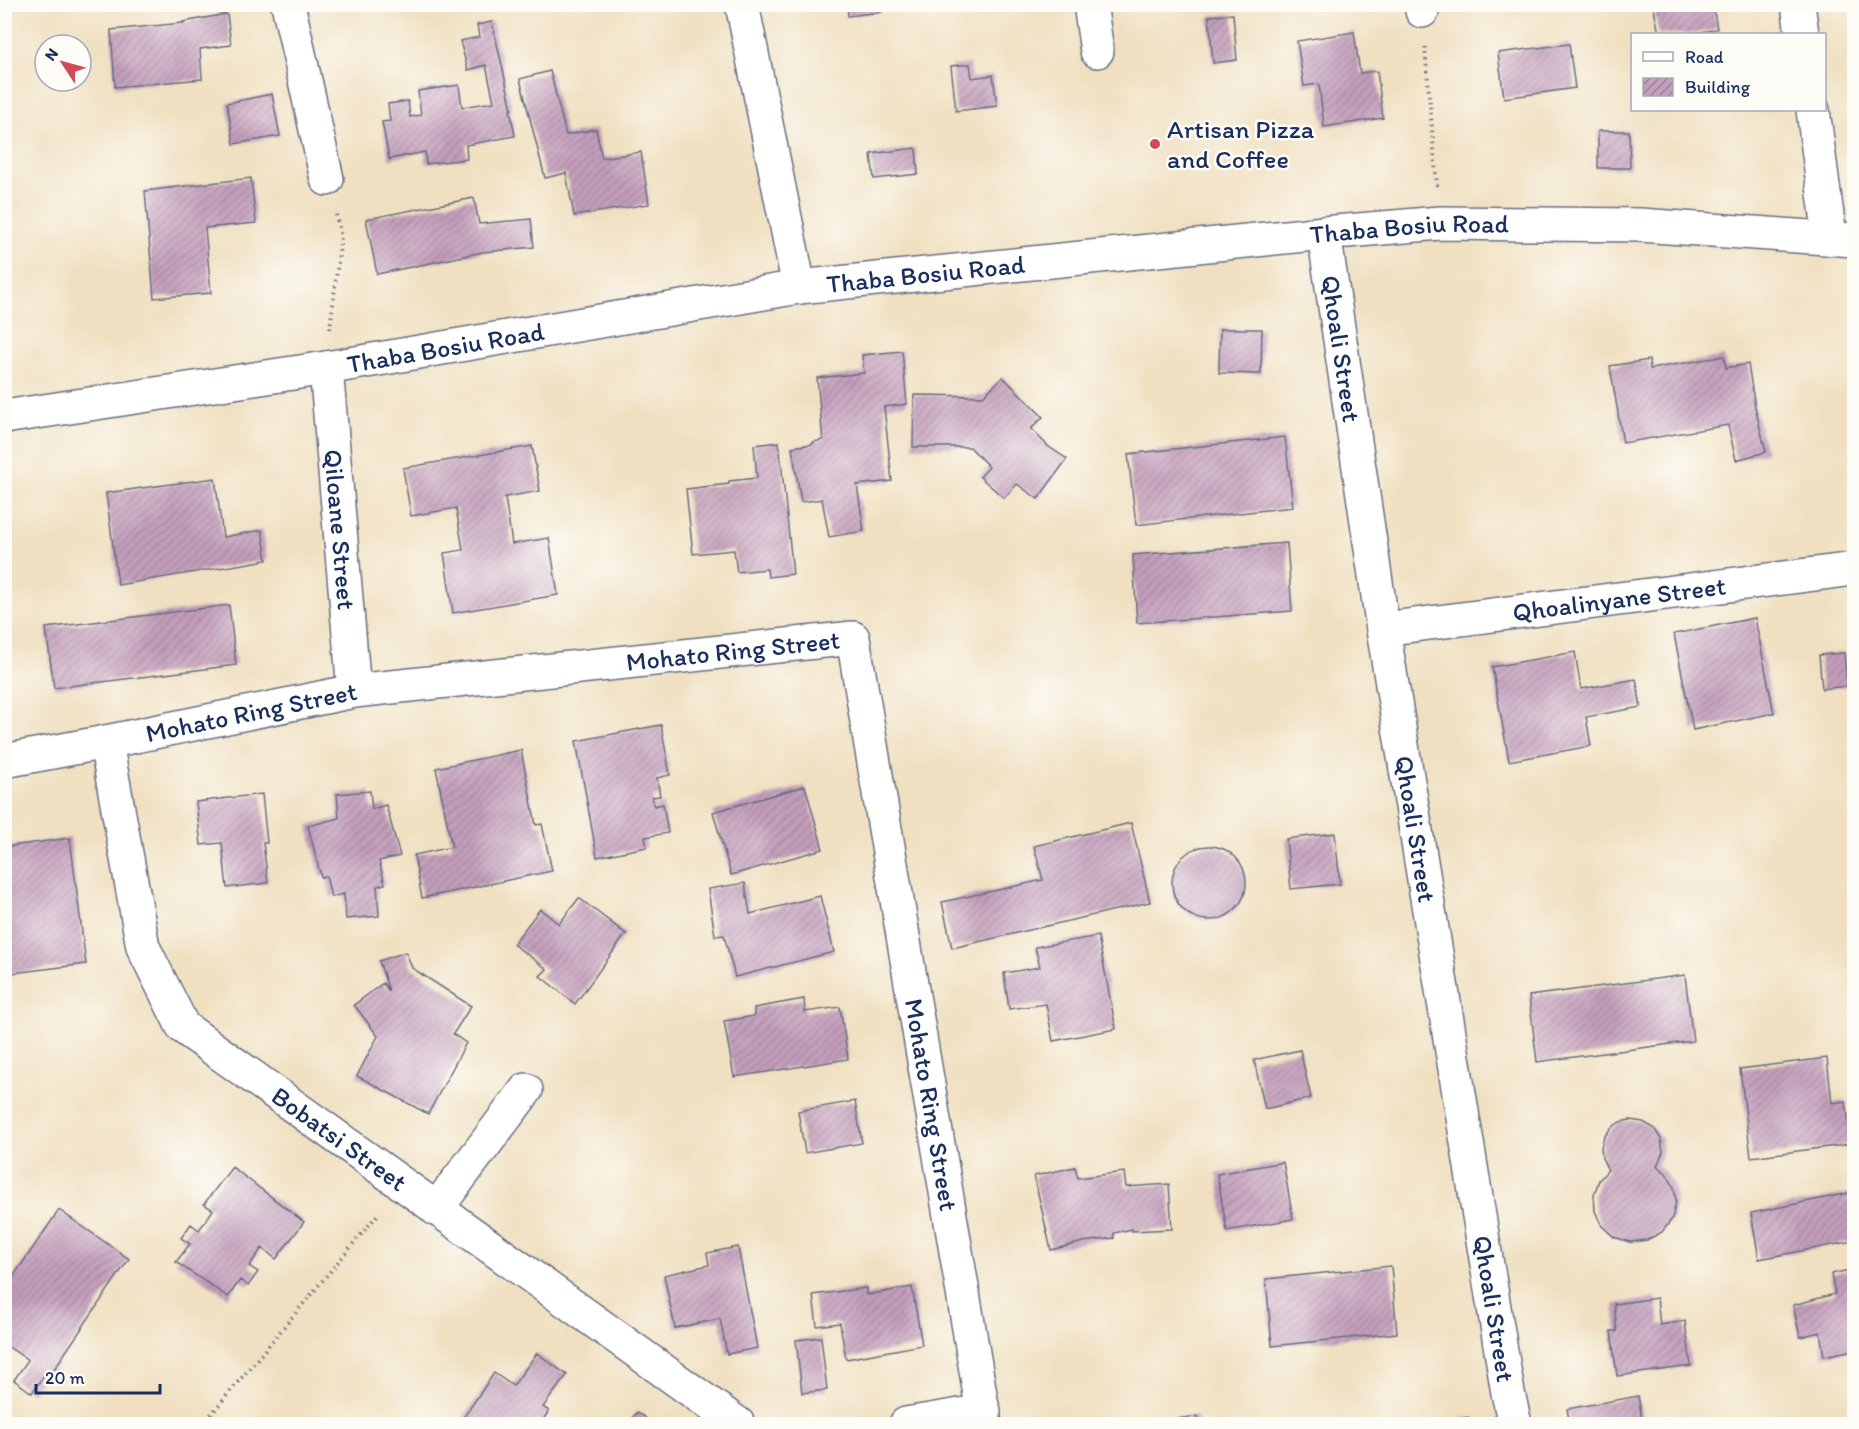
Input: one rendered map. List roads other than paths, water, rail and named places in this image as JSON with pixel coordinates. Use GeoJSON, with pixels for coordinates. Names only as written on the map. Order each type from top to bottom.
{"type":"FeatureCollection","features":[{"type":"Feature","properties":{"kind":"street"},"geometry":{"type":"LineString","coordinates":[[288,4],[327,179]]}},
{"type":"Feature","properties":{"kind":"street"},"geometry":{"type":"LineString","coordinates":[[742,4],[799,287]]}},
{"type":"Feature","properties":{"kind":"street"},"geometry":{"type":"LineString","coordinates":[[1089,4],[1097,51]]}},
{"type":"Feature","properties":{"kind":"street"},"geometry":{"type":"LineString","coordinates":[[1798,4],[1802,33]]}},
{"type":"Feature","properties":{"kind":"street"},"geometry":{"type":"LineString","coordinates":[[1813,111],[1842,239]]}},
{"type":"Feature","properties":{"kind":"street","name":"Thaba Bosiu Road"},"geometry":{"type":"LineString","coordinates":[[4,417],[326,368],[799,287],[1324,233],[1440,223],[1640,225],[1842,239]]}},
{"type":"Feature","properties":{"kind":"street","name":"Qhoali Street"},"geometry":{"type":"LineString","coordinates":[[1324,233],[1383,629],[1515,1425]]}},
{"type":"Feature","properties":{"kind":"street","name":"Qiloane Street"},"geometry":{"type":"LineString","coordinates":[[326,368],[354,691]]}},
{"type":"Feature","properties":{"kind":"street","name":"Qhoalinyane Street"},"geometry":{"type":"LineString","coordinates":[[1383,629],[1854,569]]}},
{"type":"Feature","properties":{"kind":"street","name":"Mohato Ring Street"},"geometry":{"type":"LineString","coordinates":[[4,761],[354,691],[853,638],[984,1418]]}},
{"type":"Feature","properties":{"kind":"street","name":"Bobatsi Street"},"geometry":{"type":"LineString","coordinates":[[106,742],[143,946],[183,1027],[738,1425]]}},
{"type":"Feature","properties":{"kind":"street"},"geometry":{"type":"LineString","coordinates":[[436,1209],[526,1090]]}},
{"type":"Feature","properties":{"kind":"street"},"geometry":{"type":"LineString","coordinates":[[906,1425],[984,1418]]}},
{"type":"Feature","properties":{"kind":"place","name":"Artisan Pizza and Coffee"},"geometry":{"type":"Point","coordinates":[1155,144]}}]}
